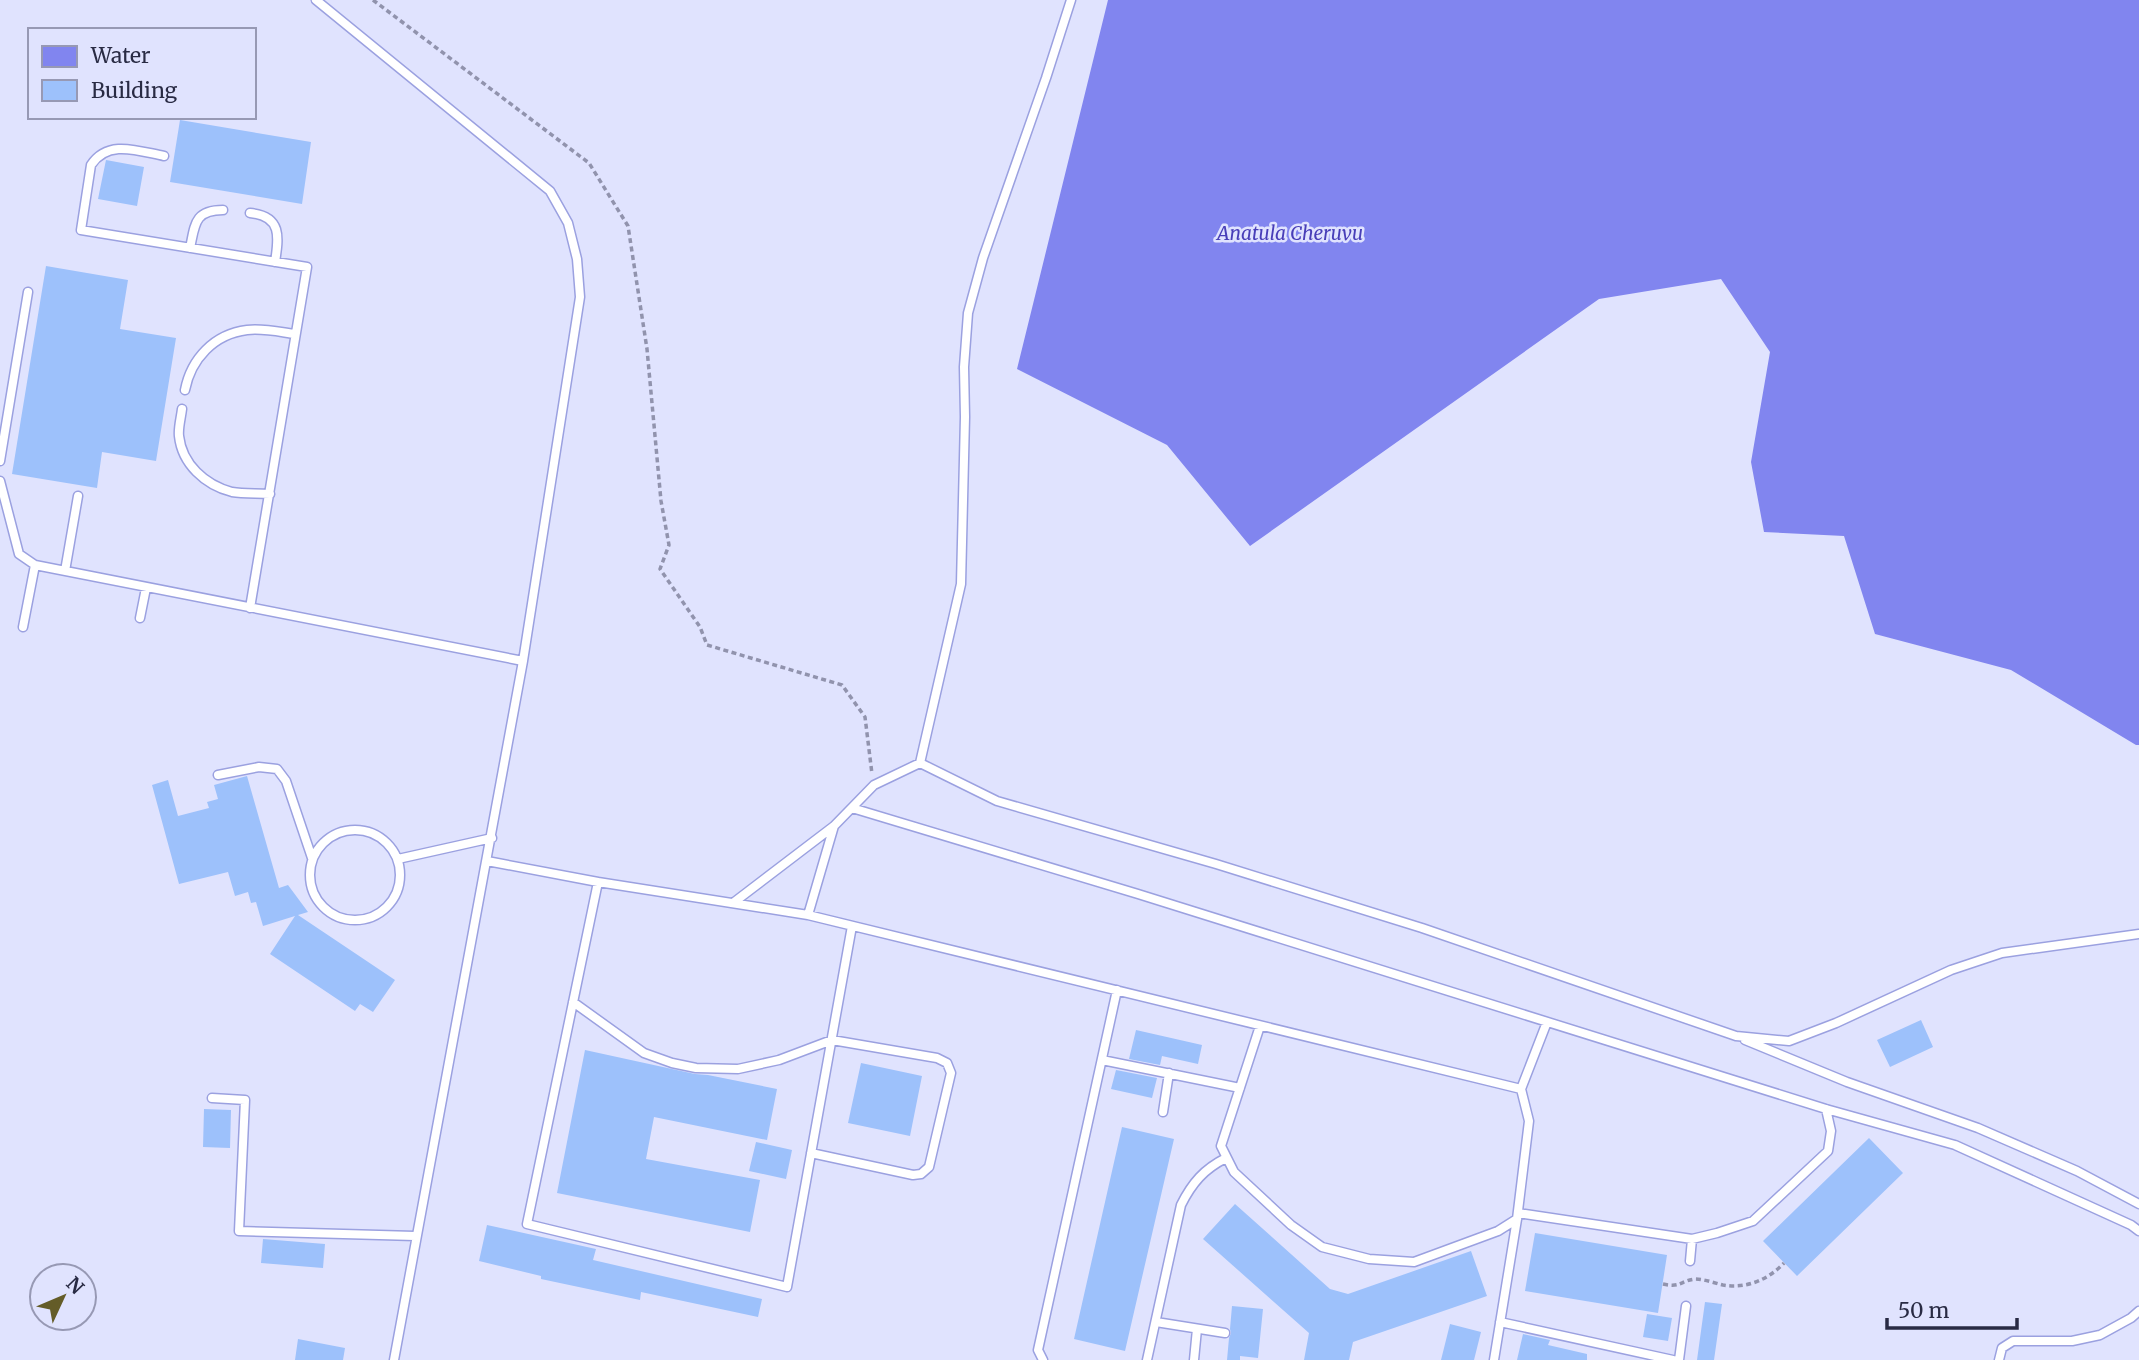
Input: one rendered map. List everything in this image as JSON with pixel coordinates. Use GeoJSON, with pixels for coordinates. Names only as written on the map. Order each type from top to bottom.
{"type":"FeatureCollection","features":[{"type":"Feature","properties":{"kind":"lane"},"geometry":{"type":"LineString","coordinates":[[316,0],[550,191],[568,223],[577,259],[580,297],[523,661],[394,1360]]}},
{"type":"Feature","properties":{"kind":"lane"},"geometry":{"type":"LineString","coordinates":[[920,763],[961,584],[964,366],[968,313],[983,258],[1046,78],[1070,0]]}},
{"type":"Feature","properties":{"kind":"lane"},"geometry":{"type":"LineString","coordinates":[[164,156],[119,149],[107,150],[97,157],[91,165],[81,230],[307,267],[250,608]]}},
{"type":"Feature","properties":{"kind":"lane"},"geometry":{"type":"LineString","coordinates":[[191,248],[200,216],[207,211],[223,209]]}},
{"type":"Feature","properties":{"kind":"lane"},"geometry":{"type":"LineString","coordinates":[[250,213],[260,214],[274,224],[278,233],[275,262]]}},
{"type":"Feature","properties":{"kind":"lane"},"geometry":{"type":"LineString","coordinates":[[0,461],[29,292]]}},
{"type":"Feature","properties":{"kind":"lane"},"geometry":{"type":"LineString","coordinates":[[185,390],[188,374],[200,354],[221,338],[245,330],[295,334]]}},
{"type":"Feature","properties":{"kind":"lane"},"geometry":{"type":"LineString","coordinates":[[182,409],[179,435],[185,460],[199,474],[214,485],[233,492],[270,494]]}},
{"type":"Feature","properties":{"kind":"lane"},"geometry":{"type":"LineString","coordinates":[[0,481],[19,554],[35,565],[523,661]]}},
{"type":"Feature","properties":{"kind":"lane"},"geometry":{"type":"LineString","coordinates":[[65,571],[78,496]]}},
{"type":"Feature","properties":{"kind":"lane"},"geometry":{"type":"LineString","coordinates":[[23,627],[35,565]]}},
{"type":"Feature","properties":{"kind":"lane"},"geometry":{"type":"LineString","coordinates":[[140,618],[146,588]]}},
{"type":"Feature","properties":{"kind":"lane"},"geometry":{"type":"LineString","coordinates":[[733,903],[834,826],[874,785],[920,763]]}},
{"type":"Feature","properties":{"kind":"lane"},"geometry":{"type":"LineString","coordinates":[[920,763],[997,801],[1216,864],[1422,928],[1736,1036],[1847,1082],[1978,1128],[2077,1171],[2139,1204]]}},
{"type":"Feature","properties":{"kind":"lane"},"geometry":{"type":"LineString","coordinates":[[218,775],[259,767],[277,769],[286,781],[312,858]]}},
{"type":"Feature","properties":{"kind":"lane"},"geometry":{"type":"LineString","coordinates":[[852,808],[1151,898],[1826,1109],[1955,1145],[2139,1231]]}},
{"type":"Feature","properties":{"kind":"lane"},"geometry":{"type":"LineString","coordinates":[[808,915],[834,826]]}},
{"type":"Feature","properties":{"kind":"lane"},"geometry":{"type":"LineString","coordinates":[[347,830],[363,830],[378,836],[390,846],[398,859],[399,888],[393,901],[383,911],[356,921],[342,919],[318,903],[311,889],[309,873],[312,858],[321,845],[333,835],[347,830]]}},
{"type":"Feature","properties":{"kind":"lane"},"geometry":{"type":"LineString","coordinates":[[398,859],[492,838]]}},
{"type":"Feature","properties":{"kind":"lane"},"geometry":{"type":"LineString","coordinates":[[487,861],[598,882],[808,915],[1521,1089]]}},
{"type":"Feature","properties":{"kind":"lane"},"geometry":{"type":"LineString","coordinates":[[598,882],[527,1224],[787,1287],[852,926]]}},
{"type":"Feature","properties":{"kind":"lane"},"geometry":{"type":"LineString","coordinates":[[1736,1036],[1789,1041],[1836,1023],[1951,970],[2001,953],[2139,934]]}},
{"type":"Feature","properties":{"kind":"lane"},"geometry":{"type":"LineString","coordinates":[[1043,1360],[1038,1350],[1117,990]]}},
{"type":"Feature","properties":{"kind":"lane"},"geometry":{"type":"LineString","coordinates":[[573,1002],[644,1053],[696,1068],[738,1069],[779,1060],[832,1040],[937,1058],[947,1063],[951,1073],[929,1167],[921,1174],[913,1175],[811,1153]]}},
{"type":"Feature","properties":{"kind":"lane"},"geometry":{"type":"LineString","coordinates":[[1494,1360],[1529,1121],[1521,1089],[1547,1022]]}},
{"type":"Feature","properties":{"kind":"lane"},"geometry":{"type":"LineString","coordinates":[[1260,1026],[1221,1146],[1226,1158],[1234,1172],[1301,1232],[1322,1247],[1369,1259],[1414,1262],[1498,1231],[1517,1216],[1692,1239],[1753,1222],[1828,1152],[1831,1131],[1826,1109]]}},
{"type":"Feature","properties":{"kind":"lane"},"geometry":{"type":"LineString","coordinates":[[1102,1059],[1240,1088]]}},
{"type":"Feature","properties":{"kind":"lane"},"geometry":{"type":"LineString","coordinates":[[1163,1112],[1169,1073]]}},
{"type":"Feature","properties":{"kind":"lane"},"geometry":{"type":"LineString","coordinates":[[212,1098],[245,1100],[239,1231],[415,1236]]}},
{"type":"Feature","properties":{"kind":"lane"},"geometry":{"type":"LineString","coordinates":[[1147,1360],[1181,1205],[1191,1185],[1202,1173],[1226,1158]]}},
{"type":"Feature","properties":{"kind":"lane"},"geometry":{"type":"LineString","coordinates":[[1690,1261],[1692,1239]]}},
{"type":"Feature","properties":{"kind":"lane"},"geometry":{"type":"LineString","coordinates":[[1500,1322],[1676,1360],[1686,1306]]}},
{"type":"Feature","properties":{"kind":"lane"},"geometry":{"type":"LineString","coordinates":[[1999,1360],[2002,1348],[2012,1341],[2072,1341],[2100,1335],[2139,1311]]}},
{"type":"Feature","properties":{"kind":"lane"},"geometry":{"type":"LineString","coordinates":[[1156,1322],[1225,1333]]}},
{"type":"Feature","properties":{"kind":"lane"},"geometry":{"type":"LineString","coordinates":[[1194,1360],[1197,1329]]}},
{"type":"Feature","properties":{"kind":"path"},"geometry":{"type":"LineString","coordinates":[[373,0],[589,163],[628,226],[647,349],[661,501],[669,545],[660,569],[700,627],[707,645],[842,685],[865,717],[874,785]]}},
{"type":"Feature","properties":{"kind":"path"},"geometry":{"type":"LineString","coordinates":[[1663,1284],[1674,1287],[1695,1279],[1727,1286],[1742,1286],[1761,1281],[1775,1273],[1784,1263]]}},
{"type":"Feature","properties":{"kind":"water","name":"Anatula Cheruvu"},"geometry":{"type":"Polygon","coordinates":[[[1108,0],[2139,0],[2139,745],[2011,670],[1875,634],[1844,536],[1764,532],[1751,462],[1770,352],[1721,279],[1599,299],[1250,546],[1167,445],[1017,369],[1108,0]]]}},
{"type":"Feature","properties":{"kind":"building"},"geometry":{"type":"Polygon","coordinates":[[[180,120],[311,142],[302,204],[170,182],[180,120]]]}},
{"type":"Feature","properties":{"kind":"building"},"geometry":{"type":"Polygon","coordinates":[[[106,160],[144,167],[137,206],[98,199],[106,160]]]}},
{"type":"Feature","properties":{"kind":"building"},"geometry":{"type":"Polygon","coordinates":[[[46,266],[128,280],[120,329],[176,338],[156,461],[102,452],[97,488],[12,474],[46,266]]]}},
{"type":"Feature","properties":{"kind":"building"},"geometry":{"type":"Polygon","coordinates":[[[247,776],[279,888],[288,885],[308,912],[298,915],[395,980],[373,1012],[360,1004],[355,1011],[270,954],[295,916],[263,926],[256,902],[251,903],[248,892],[235,896],[228,872],[179,884],[152,785],[168,780],[178,816],[209,808],[207,802],[218,799],[214,785],[247,776]]]}},
{"type":"Feature","properties":{"kind":"building"},"geometry":{"type":"Polygon","coordinates":[[[1921,1020],[1933,1047],[1890,1067],[1877,1040],[1921,1020]]]}},
{"type":"Feature","properties":{"kind":"building"},"geometry":{"type":"Polygon","coordinates":[[[1136,1030],[1202,1045],[1198,1064],[1162,1056],[1160,1065],[1129,1059],[1136,1030]]]}},
{"type":"Feature","properties":{"kind":"building"},"geometry":{"type":"Polygon","coordinates":[[[585,1050],[777,1089],[767,1140],[654,1117],[646,1159],[760,1180],[750,1232],[557,1193],[585,1050]]]}},
{"type":"Feature","properties":{"kind":"building"},"geometry":{"type":"Polygon","coordinates":[[[861,1063],[922,1076],[910,1136],[848,1123],[861,1063]]]}},
{"type":"Feature","properties":{"kind":"building"},"geometry":{"type":"Polygon","coordinates":[[[1116,1070],[1157,1078],[1152,1098],[1111,1089],[1116,1070]]]}},
{"type":"Feature","properties":{"kind":"building"},"geometry":{"type":"Polygon","coordinates":[[[204,1109],[231,1110],[230,1148],[203,1147],[204,1109]]]}},
{"type":"Feature","properties":{"kind":"building"},"geometry":{"type":"Polygon","coordinates":[[[1122,1127],[1174,1139],[1125,1351],[1074,1339],[1122,1127]]]}},
{"type":"Feature","properties":{"kind":"building"},"geometry":{"type":"Polygon","coordinates":[[[1869,1138],[1903,1173],[1797,1276],[1763,1241],[1869,1138]]]}},
{"type":"Feature","properties":{"kind":"building"},"geometry":{"type":"Polygon","coordinates":[[[756,1142],[792,1150],[786,1179],[749,1171],[756,1142]]]}},
{"type":"Feature","properties":{"kind":"building"},"geometry":{"type":"Polygon","coordinates":[[[1235,1204],[1330,1289],[1348,1294],[1471,1251],[1487,1296],[1353,1342],[1349,1360],[1304,1360],[1309,1333],[1203,1239],[1235,1204]]]}},
{"type":"Feature","properties":{"kind":"building"},"geometry":{"type":"Polygon","coordinates":[[[487,1225],[596,1249],[593,1260],[762,1299],[758,1317],[641,1292],[640,1300],[541,1279],[541,1276],[479,1261],[487,1225]]]}},
{"type":"Feature","properties":{"kind":"building"},"geometry":{"type":"Polygon","coordinates":[[[1535,1233],[1667,1255],[1658,1313],[1525,1291],[1535,1233]]]}},
{"type":"Feature","properties":{"kind":"building"},"geometry":{"type":"Polygon","coordinates":[[[263,1239],[325,1244],[323,1268],[261,1263],[263,1239]]]}},
{"type":"Feature","properties":{"kind":"building"},"geometry":{"type":"Polygon","coordinates":[[[1705,1302],[1722,1304],[1714,1360],[1697,1360],[1705,1302]]]}},
{"type":"Feature","properties":{"kind":"building"},"geometry":{"type":"Polygon","coordinates":[[[1232,1306],[1263,1309],[1258,1358],[1240,1356],[1240,1360],[1227,1360],[1232,1306]]]}},
{"type":"Feature","properties":{"kind":"building"},"geometry":{"type":"Polygon","coordinates":[[[1647,1314],[1672,1318],[1668,1341],[1643,1337],[1647,1314]]]}},
{"type":"Feature","properties":{"kind":"building"},"geometry":{"type":"Polygon","coordinates":[[[1450,1324],[1481,1332],[1474,1360],[1441,1360],[1450,1324]]]}},
{"type":"Feature","properties":{"kind":"building"},"geometry":{"type":"Polygon","coordinates":[[[1523,1334],[1550,1340],[1548,1345],[1587,1354],[1587,1360],[1517,1360],[1523,1334]]]}},
{"type":"Feature","properties":{"kind":"building"},"geometry":{"type":"Polygon","coordinates":[[[298,1339],[345,1348],[343,1360],[295,1360],[298,1339]]]}}]}
